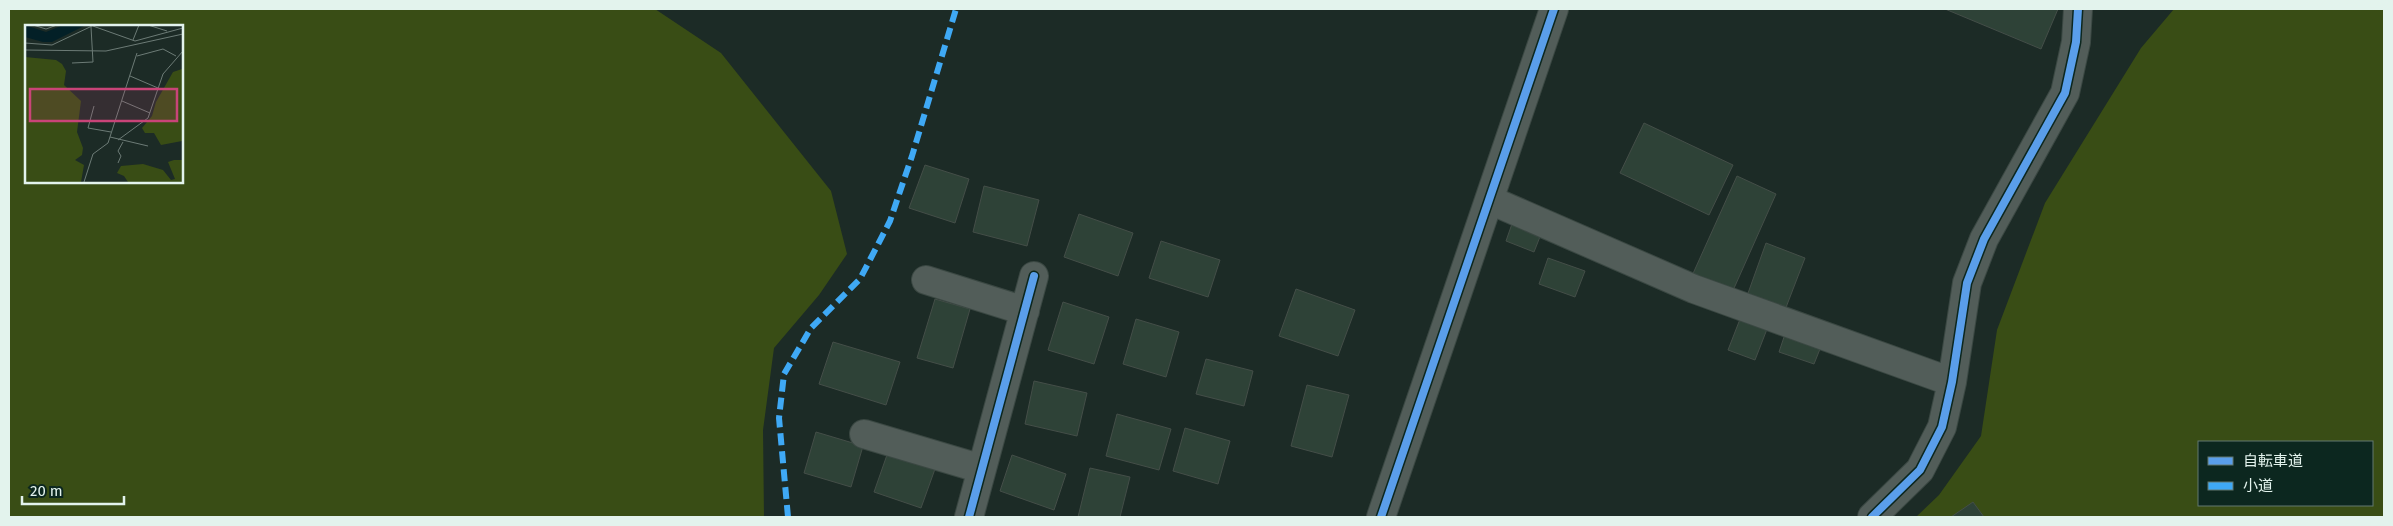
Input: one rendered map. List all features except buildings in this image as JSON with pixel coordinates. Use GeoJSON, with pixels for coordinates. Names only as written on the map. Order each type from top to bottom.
{"type":"FeatureCollection","features":[{"type":"Feature","properties":{"kind":"street"},"geometry":{"type":"LineString","coordinates":[[1381,517],[1554,9]]}},
{"type":"Feature","properties":{"kind":"street"},"geometry":{"type":"LineString","coordinates":[[1872,517],[1920,470],[1942,427],[1952,382],[1967,283],[1984,239],[2065,93],[2076,42],[2078,9]]}},
{"type":"Feature","properties":{"kind":"street"},"geometry":{"type":"LineString","coordinates":[[1490,200],[1694,289],[1952,382]]}},
{"type":"Feature","properties":{"kind":"street"},"geometry":{"type":"LineString","coordinates":[[969,517],[1034,276]]}},
{"type":"Feature","properties":{"kind":"street"},"geometry":{"type":"LineString","coordinates":[[926,280],[1025,311]]}},
{"type":"Feature","properties":{"kind":"street"},"geometry":{"type":"LineString","coordinates":[[864,434],[982,469]]}},
{"type":"Feature","properties":{"kind":"green space"},"geometry":{"type":"Polygon","coordinates":[[[9,9],[655,9],[721,53],[831,191],[847,254],[819,295],[774,348],[763,430],[764,517],[9,517],[9,9]]]}},
{"type":"Feature","properties":{"kind":"green space"},"geometry":{"type":"Polygon","coordinates":[[[2174,9],[2384,9],[2384,517],[1916,517],[1939,495],[1981,436],[1997,330],[2045,203],[2141,48],[2174,9]]]}},
{"type":"Feature","properties":{"kind":"marked path"},"geometry":{"type":"LineString","coordinates":[[788,517],[779,418],[784,374],[811,328],[860,279],[890,221],[912,156],[956,9]]}},
{"type":"Feature","properties":{"kind":"cycle path"},"geometry":{"type":"LineString","coordinates":[[1381,517],[1554,9]]}},
{"type":"Feature","properties":{"kind":"cycle path"},"geometry":{"type":"LineString","coordinates":[[1872,517],[1920,470],[1942,427],[1952,382],[1967,283],[1984,239],[2065,93],[2076,42],[2078,9]]}},
{"type":"Feature","properties":{"kind":"cycle path"},"geometry":{"type":"LineString","coordinates":[[969,517],[1034,276]]}}]}
